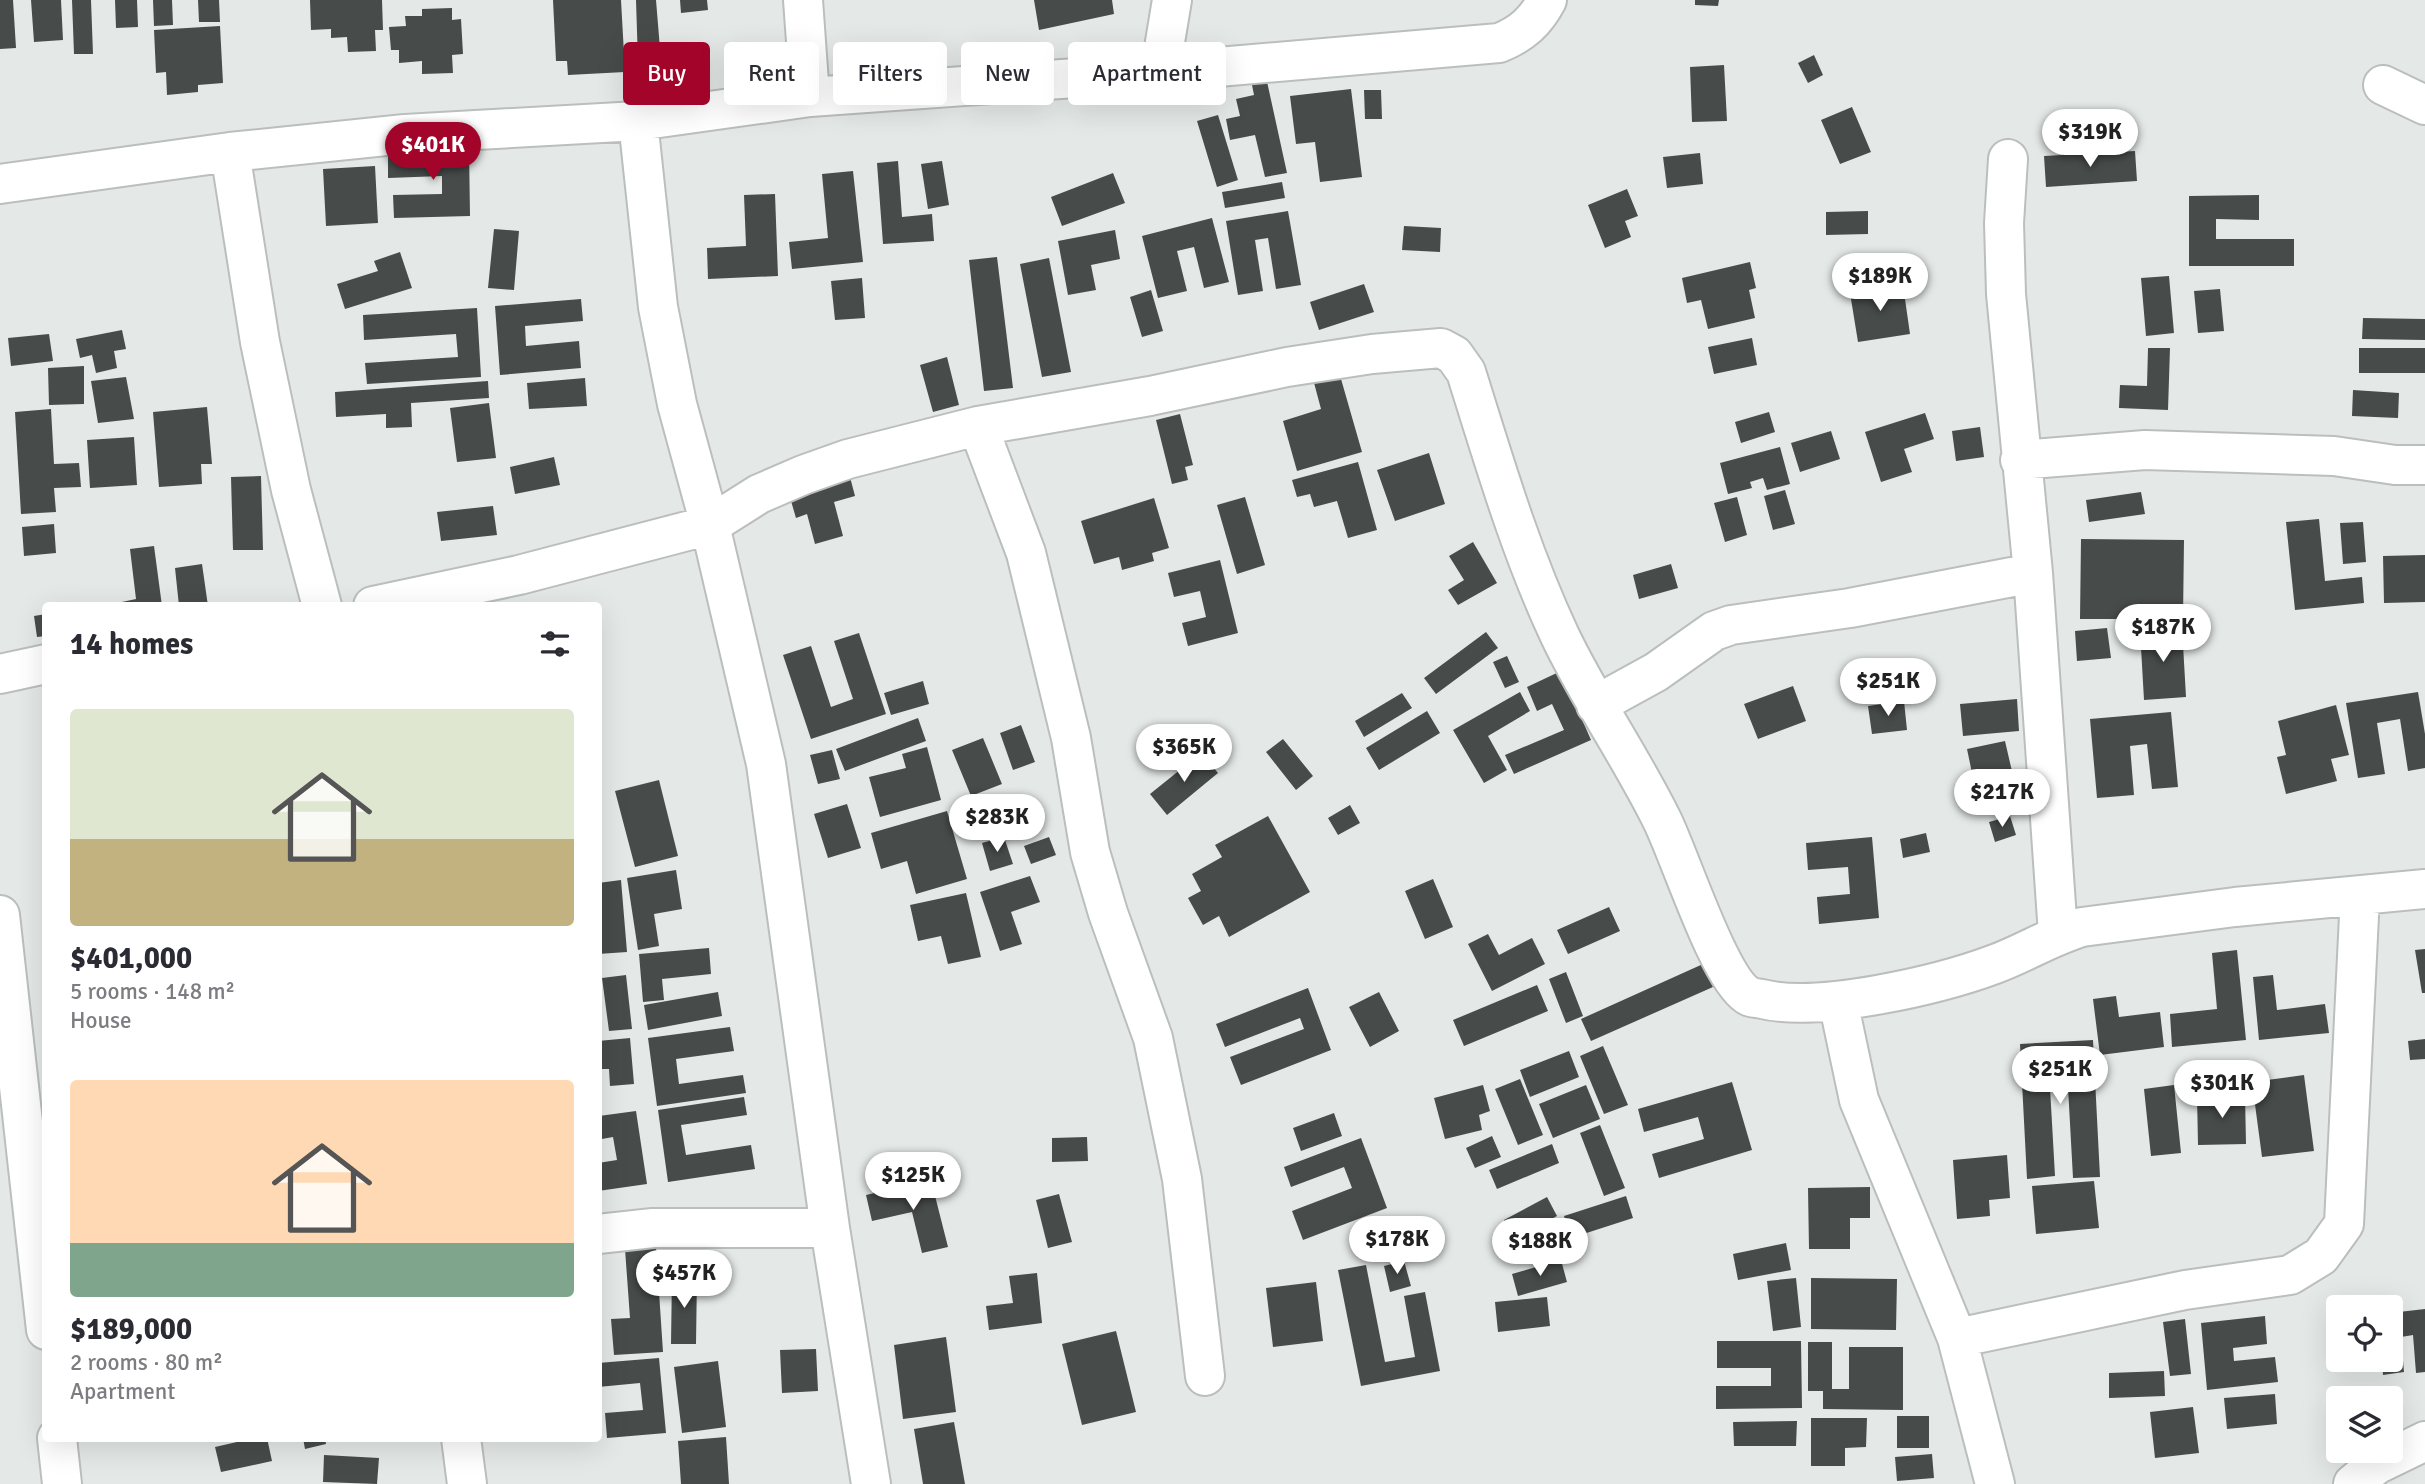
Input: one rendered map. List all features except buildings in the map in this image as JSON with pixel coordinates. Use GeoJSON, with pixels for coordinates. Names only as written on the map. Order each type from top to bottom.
{"type":"FeatureCollection","features":[{"type":"Feature","properties":{"kind":"street"},"geometry":{"type":"LineString","coordinates":[[803,0],[806,42]]}},
{"type":"Feature","properties":{"kind":"street"},"geometry":{"type":"LineString","coordinates":[[1165,42],[1172,0]]}},
{"type":"Feature","properties":{"kind":"street"},"geometry":{"type":"LineString","coordinates":[[1226,66],[1499,43],[1527,28],[1547,0]]}},
{"type":"Feature","properties":{"kind":"street"},"geometry":{"type":"LineString","coordinates":[[819,96],[1068,79]]}},
{"type":"Feature","properties":{"kind":"street"},"geometry":{"type":"LineString","coordinates":[[2383,85],[2425,105]]}},
{"type":"Feature","properties":{"kind":"street"},"geometry":{"type":"LineString","coordinates":[[0,184],[230,152],[405,134],[639,121],[753,105]]}},
{"type":"Feature","properties":{"kind":"street"},"geometry":{"type":"LineString","coordinates":[[639,121],[658,307],[677,404],[710,525],[766,764],[830,1228],[872,1484]]}},
{"type":"Feature","properties":{"kind":"street"},"geometry":{"type":"LineString","coordinates":[[230,152],[260,342],[291,490],[321,602]]}},
{"type":"Feature","properties":{"kind":"street"},"geometry":{"type":"LineString","coordinates":[[2008,159],[2004,223],[2006,294],[2033,573],[2058,934]]}},
{"type":"Feature","properties":{"kind":"street"},"geometry":{"type":"LineString","coordinates":[[392,602],[519,575],[710,525],[759,494],[836,463],[978,426],[1150,396],[1287,367],[1372,354],[1441,348],[1454,355],[1466,372],[1527,561],[1561,637],[1662,820],[1716,949],[1731,976],[1747,996],[1776,1003],[1838,1002],[1927,984],[1994,965],[2058,934],[2082,927],[2235,907],[2425,889]]}},
{"type":"Feature","properties":{"kind":"street"},"geometry":{"type":"LineString","coordinates":[[978,426],[1026,553],[1071,738],[1090,852],[1108,913],[1153,1038],[1182,1178],[1205,1376]]}},
{"type":"Feature","properties":{"kind":"street"},"geometry":{"type":"LineString","coordinates":[[2020,460],[2145,450],[2334,456],[2395,465],[2425,465]]}},
{"type":"Feature","properties":{"kind":"street"},"geometry":{"type":"LineString","coordinates":[[1597,705],[1656,671],[1714,631],[1731,625],[1850,608],[2033,573]]}},
{"type":"Feature","properties":{"kind":"street"},"geometry":{"type":"LineString","coordinates":[[0,674],[42,665]]}},
{"type":"Feature","properties":{"kind":"street"},"geometry":{"type":"LineString","coordinates":[[1957,1338],[2185,1290],[2290,1275],[2321,1256],[2344,1224],[2360,895]]}},
{"type":"Feature","properties":{"kind":"street"},"geometry":{"type":"LineString","coordinates":[[0,915],[42,1294]]}},
{"type":"Feature","properties":{"kind":"street"},"geometry":{"type":"LineString","coordinates":[[1838,1002],[1859,1101],[1957,1338],[1995,1484]]}},
{"type":"Feature","properties":{"kind":"street"},"geometry":{"type":"LineString","coordinates":[[602,1234],[653,1228],[830,1228]]}},
{"type":"Feature","properties":{"kind":"street"},"geometry":{"type":"LineString","coordinates":[[2353,1484],[2376,1465],[2425,1441]]}},
{"type":"Feature","properties":{"kind":"street"},"geometry":{"type":"LineString","coordinates":[[57,1442],[62,1484]]}},
{"type":"Feature","properties":{"kind":"street"},"geometry":{"type":"LineString","coordinates":[[462,1442],[467,1484]]}}]}
